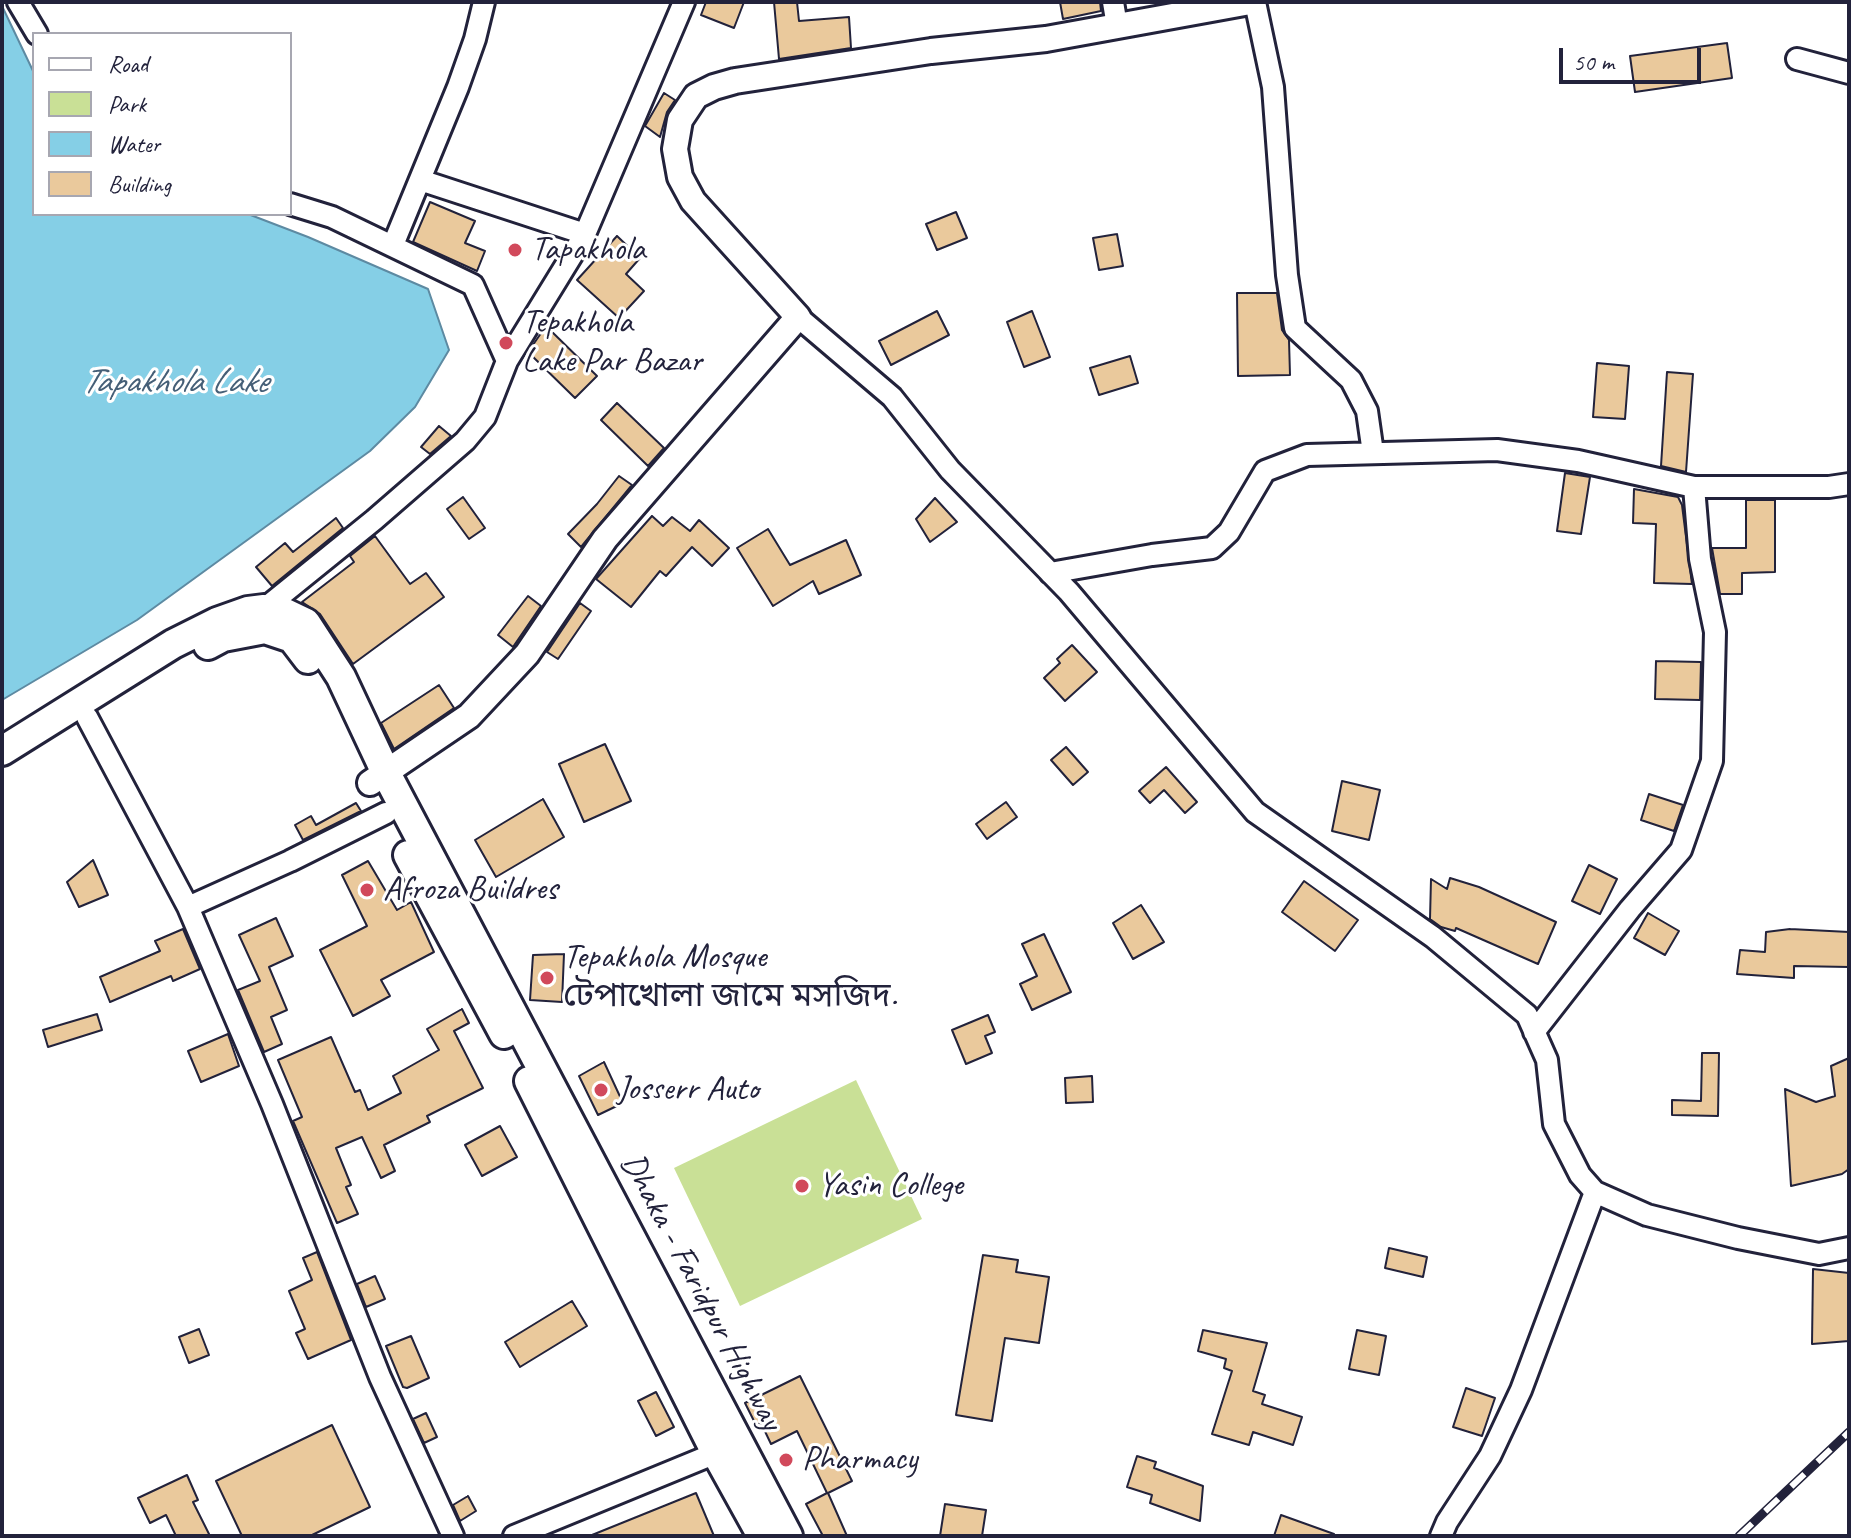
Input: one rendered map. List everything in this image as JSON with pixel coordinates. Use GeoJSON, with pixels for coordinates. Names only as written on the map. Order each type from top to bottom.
{"type":"FeatureCollection","features":[{"type":"Feature","properties":{"kind":"highway","name":"Dhaka - Faridpur Highway"},"geometry":{"type":"LineString","coordinates":[[264,609],[283,612],[306,623],[341,677],[378,778],[386,813],[522,1048]]}},
{"type":"Feature","properties":{"kind":"highway"},"geometry":{"type":"LineString","coordinates":[[2,751],[173,644],[227,618],[264,609]]}},
{"type":"Feature","properties":{"kind":"highway","name":"Dhaka - Faridpur Highway"},"geometry":{"type":"LineString","coordinates":[[2,771],[181,658],[223,637],[265,629],[292,638],[327,685],[522,1048],[726,1445],[762,1536]]}},
{"type":"Feature","properties":{"kind":"highway","name":"Dhaka - Faridpur Highway"},"geometry":{"type":"LineString","coordinates":[[726,1445],[788,1536]]}},
{"type":"Feature","properties":{"kind":"main road"},"geometry":{"type":"LineString","coordinates":[[378,778],[469,716],[527,654],[605,539],[798,317],[693,201],[680,177],[675,149],[680,120],[696,96],[735,81],[931,51],[1046,39],[1115,14],[1253,2]]}},
{"type":"Feature","properties":{"kind":"street"},"geometry":{"type":"LineString","coordinates":[[18,2],[36,32]]}},
{"type":"Feature","properties":{"kind":"street"},"geometry":{"type":"LineString","coordinates":[[393,245],[458,87],[484,2]]}},
{"type":"Feature","properties":{"kind":"street"},"geometry":{"type":"LineString","coordinates":[[264,609],[465,441],[485,417],[507,361],[585,234],[684,2]]}},
{"type":"Feature","properties":{"kind":"street"},"geometry":{"type":"LineString","coordinates":[[1253,2],[1273,87],[1287,275],[1295,328],[1351,380],[1367,411],[1373,453]]}},
{"type":"Feature","properties":{"kind":"street"},"geometry":{"type":"LineString","coordinates":[[1797,59],[1849,73]]}},
{"type":"Feature","properties":{"kind":"street"},"geometry":{"type":"LineString","coordinates":[[420,180],[585,234]]}},
{"type":"Feature","properties":{"kind":"street"},"geometry":{"type":"LineString","coordinates":[[292,205],[332,217],[473,285],[507,361]]}},
{"type":"Feature","properties":{"kind":"street"},"geometry":{"type":"LineString","coordinates":[[798,317],[892,397],[950,470],[1050,573],[1255,812],[1433,937],[1527,1015],[1547,1060],[1554,1124],[1580,1175],[1595,1192],[1647,1215],[1738,1238],[1819,1254],[1849,1248]]}},
{"type":"Feature","properties":{"kind":"street"},"geometry":{"type":"LineString","coordinates":[[1050,573],[1212,548],[1229,532],[1265,471],[1307,455],[1497,450],[1578,461],[1694,487],[1829,487],[1849,484]]}},
{"type":"Feature","properties":{"kind":"street"},"geometry":{"type":"LineString","coordinates":[[1534,1032],[1630,909],[1681,850],[1712,761],[1715,632],[1700,559],[1694,487]]}},
{"type":"Feature","properties":{"kind":"street"},"geometry":{"type":"LineString","coordinates":[[87,717],[188,907],[272,1104],[380,1377],[453,1536]]}},
{"type":"Feature","properties":{"kind":"street"},"geometry":{"type":"LineString","coordinates":[[188,907],[386,813]]}},
{"type":"Feature","properties":{"kind":"street"},"geometry":{"type":"LineString","coordinates":[[1441,1536],[1490,1456],[1521,1390],[1595,1192]]}},
{"type":"Feature","properties":{"kind":"street"},"geometry":{"type":"LineString","coordinates":[[514,1536],[726,1445]]}},
{"type":"Feature","properties":{"kind":"green space"},"geometry":{"type":"Polygon","coordinates":[[[856,1080],[922,1219],[740,1306],[674,1168],[856,1080]]]}},
{"type":"Feature","properties":{"kind":"water","name":"Tapakhola Lake"},"geometry":{"type":"Polygon","coordinates":[[[2,6],[32,69],[32,216],[253,216],[428,289],[449,350],[415,407],[370,451],[137,620],[2,700],[2,6]]]}},
{"type":"Feature","properties":{"kind":"building"},"geometry":{"type":"Polygon","coordinates":[[[706,2],[744,2],[734,28],[701,15],[706,2]]]}},
{"type":"Feature","properties":{"kind":"building"},"geometry":{"type":"Polygon","coordinates":[[[774,2],[797,2],[799,21],[849,17],[851,48],[779,59],[774,2]]]}},
{"type":"Feature","properties":{"kind":"building"},"geometry":{"type":"Polygon","coordinates":[[[1060,2],[1100,2],[1101,11],[1063,19],[1060,2]]]}},
{"type":"Feature","properties":{"kind":"building"},"geometry":{"type":"Polygon","coordinates":[[[1727,43],[1732,78],[1635,92],[1630,56],[1727,43]]]}},
{"type":"Feature","properties":{"kind":"building"},"geometry":{"type":"Polygon","coordinates":[[[664,93],[675,100],[667,112],[660,137],[645,126],[664,93]]]}},
{"type":"Feature","properties":{"kind":"building"},"geometry":{"type":"Polygon","coordinates":[[[430,202],[475,221],[465,243],[485,251],[477,271],[413,242],[430,202]]]}},
{"type":"Feature","properties":{"kind":"building"},"geometry":{"type":"Polygon","coordinates":[[[956,212],[967,238],[937,250],[926,224],[956,212]]]}},
{"type":"Feature","properties":{"kind":"building"},"geometry":{"type":"Polygon","coordinates":[[[1117,234],[1123,266],[1099,270],[1093,238],[1117,234]]]}},
{"type":"Feature","properties":{"kind":"building"},"geometry":{"type":"Polygon","coordinates":[[[617,236],[640,258],[626,274],[644,291],[619,318],[577,280],[617,236]]]}},
{"type":"Feature","properties":{"kind":"building"},"geometry":{"type":"Polygon","coordinates":[[[1237,293],[1277,293],[1282,330],[1289,340],[1290,375],[1238,376],[1237,293]]]}},
{"type":"Feature","properties":{"kind":"building"},"geometry":{"type":"Polygon","coordinates":[[[937,311],[949,335],[891,365],[879,341],[937,311]]]}},
{"type":"Feature","properties":{"kind":"building"},"geometry":{"type":"Polygon","coordinates":[[[1032,311],[1050,357],[1024,367],[1007,322],[1032,311]]]}},
{"type":"Feature","properties":{"kind":"building"},"geometry":{"type":"Polygon","coordinates":[[[546,326],[597,376],[575,398],[528,352],[546,326]]]}},
{"type":"Feature","properties":{"kind":"building"},"geometry":{"type":"Polygon","coordinates":[[[1130,356],[1138,383],[1099,395],[1090,368],[1130,356]]]}},
{"type":"Feature","properties":{"kind":"building"},"geometry":{"type":"Polygon","coordinates":[[[1597,363],[1629,366],[1625,419],[1593,417],[1597,363]]]}},
{"type":"Feature","properties":{"kind":"building"},"geometry":{"type":"Polygon","coordinates":[[[1667,372],[1693,374],[1686,472],[1661,466],[1667,372]]]}},
{"type":"Feature","properties":{"kind":"building"},"geometry":{"type":"Polygon","coordinates":[[[617,403],[664,448],[648,466],[601,420],[617,403]]]}},
{"type":"Feature","properties":{"kind":"building"},"geometry":{"type":"Polygon","coordinates":[[[439,426],[451,436],[430,454],[421,447],[439,426]]]}},
{"type":"Feature","properties":{"kind":"building"},"geometry":{"type":"Polygon","coordinates":[[[1565,473],[1590,477],[1581,534],[1557,531],[1565,473]]]}},
{"type":"Feature","properties":{"kind":"building"},"geometry":{"type":"Polygon","coordinates":[[[619,476],[632,485],[581,547],[568,534],[619,476]]]}},
{"type":"Feature","properties":{"kind":"building"},"geometry":{"type":"Polygon","coordinates":[[[1634,489],[1678,497],[1682,505],[1692,584],[1654,583],[1656,524],[1633,523],[1634,489]]]}},
{"type":"Feature","properties":{"kind":"building"},"geometry":{"type":"Polygon","coordinates":[[[463,497],[485,528],[469,539],[447,509],[463,497]]]}},
{"type":"Feature","properties":{"kind":"building"},"geometry":{"type":"Polygon","coordinates":[[[935,498],[957,522],[930,542],[916,519],[935,498]]]}},
{"type":"Feature","properties":{"kind":"building"},"geometry":{"type":"Polygon","coordinates":[[[1746,500],[1775,500],[1775,572],[1742,573],[1742,594],[1720,594],[1712,548],[1746,548],[1746,500]]]}},
{"type":"Feature","properties":{"kind":"building"},"geometry":{"type":"Polygon","coordinates":[[[652,516],[663,526],[672,517],[690,531],[699,520],[729,548],[712,566],[692,547],[666,576],[660,571],[631,607],[596,579],[652,516]]]}},
{"type":"Feature","properties":{"kind":"building"},"geometry":{"type":"Polygon","coordinates":[[[336,518],[343,528],[272,586],[256,567],[285,543],[293,552],[336,518]]]}},
{"type":"Feature","properties":{"kind":"building"},"geometry":{"type":"Polygon","coordinates":[[[768,529],[790,565],[846,540],[861,575],[819,594],[813,581],[773,606],[737,548],[768,529]]]}},
{"type":"Feature","properties":{"kind":"building"},"geometry":{"type":"Polygon","coordinates":[[[375,536],[410,584],[426,573],[444,597],[353,664],[320,614],[302,602],[354,562],[350,556],[375,536]]]}},
{"type":"Feature","properties":{"kind":"building"},"geometry":{"type":"Polygon","coordinates":[[[528,596],[541,606],[513,647],[498,635],[528,596]]]}},
{"type":"Feature","properties":{"kind":"building"},"geometry":{"type":"Polygon","coordinates":[[[580,603],[591,611],[558,659],[547,652],[580,603]]]}},
{"type":"Feature","properties":{"kind":"building"},"geometry":{"type":"Polygon","coordinates":[[[1072,645],[1097,672],[1065,701],[1044,678],[1060,663],[1057,659],[1072,645]]]}},
{"type":"Feature","properties":{"kind":"building"},"geometry":{"type":"Polygon","coordinates":[[[1656,661],[1701,662],[1700,700],[1655,699],[1656,661]]]}},
{"type":"Feature","properties":{"kind":"building"},"geometry":{"type":"Polygon","coordinates":[[[439,685],[454,708],[394,749],[381,723],[439,685]]]}},
{"type":"Feature","properties":{"kind":"building"},"geometry":{"type":"Polygon","coordinates":[[[605,744],[631,801],[584,822],[559,764],[605,744]]]}},
{"type":"Feature","properties":{"kind":"building"},"geometry":{"type":"Polygon","coordinates":[[[1066,747],[1088,772],[1073,785],[1051,760],[1066,747]]]}},
{"type":"Feature","properties":{"kind":"building"},"geometry":{"type":"Polygon","coordinates":[[[1166,767],[1197,802],[1185,813],[1164,790],[1150,803],[1139,791],[1166,767]]]}},
{"type":"Feature","properties":{"kind":"building"},"geometry":{"type":"Polygon","coordinates":[[[1342,781],[1380,790],[1369,840],[1332,831],[1342,781]]]}},
{"type":"Feature","properties":{"kind":"building"},"geometry":{"type":"Polygon","coordinates":[[[1649,794],[1683,805],[1674,831],[1641,820],[1649,794]]]}},
{"type":"Feature","properties":{"kind":"building"},"geometry":{"type":"Polygon","coordinates":[[[543,799],[564,837],[496,877],[475,840],[543,799]]]}},
{"type":"Feature","properties":{"kind":"building"},"geometry":{"type":"Polygon","coordinates":[[[1006,802],[1017,817],[987,839],[976,824],[1006,802]]]}},
{"type":"Feature","properties":{"kind":"building"},"geometry":{"type":"Polygon","coordinates":[[[356,803],[361,811],[303,840],[295,825],[311,816],[316,825],[356,803]]]}},
{"type":"Feature","properties":{"kind":"building"},"geometry":{"type":"Polygon","coordinates":[[[93,860],[108,895],[79,907],[67,882],[93,860]]]}},
{"type":"Feature","properties":{"kind":"building"},"geometry":{"type":"Polygon","coordinates":[[[368,861],[397,910],[411,902],[434,952],[381,980],[390,996],[353,1016],[320,950],[367,926],[342,875],[368,861]]]}},
{"type":"Feature","properties":{"kind":"building"},"geometry":{"type":"Polygon","coordinates":[[[1589,865],[1617,879],[1600,914],[1572,901],[1589,865]]]}},
{"type":"Feature","properties":{"kind":"building"},"geometry":{"type":"Polygon","coordinates":[[[1450,878],[1479,887],[1556,922],[1538,964],[1456,928],[1455,931],[1441,927],[1430,919],[1431,879],[1447,889],[1450,878]]]}},
{"type":"Feature","properties":{"kind":"building"},"geometry":{"type":"Polygon","coordinates":[[[1304,881],[1358,920],[1335,951],[1282,912],[1304,881]]]}},
{"type":"Feature","properties":{"kind":"building"},"geometry":{"type":"Polygon","coordinates":[[[1141,905],[1164,942],[1133,959],[1113,923],[1141,905]]]}},
{"type":"Feature","properties":{"kind":"building"},"geometry":{"type":"Polygon","coordinates":[[[1648,913],[1679,931],[1665,955],[1634,938],[1648,913]]]}},
{"type":"Feature","properties":{"kind":"building"},"geometry":{"type":"Polygon","coordinates":[[[276,918],[293,956],[269,967],[287,1010],[271,1017],[282,1044],[264,1052],[238,990],[260,981],[239,935],[276,918]]]}},
{"type":"Feature","properties":{"kind":"building"},"geometry":{"type":"Polygon","coordinates":[[[183,929],[200,969],[173,981],[171,976],[110,1002],[100,977],[160,951],[155,941],[183,929]]]}},
{"type":"Feature","properties":{"kind":"building"},"geometry":{"type":"Polygon","coordinates":[[[1790,929],[1849,932],[1849,967],[1794,966],[1794,978],[1737,974],[1740,950],[1765,952],[1766,932],[1790,929]]]}},
{"type":"Feature","properties":{"kind":"building"},"geometry":{"type":"Polygon","coordinates":[[[1044,934],[1071,992],[1032,1010],[1020,984],[1037,976],[1022,944],[1044,934]]]}},
{"type":"Feature","properties":{"kind":"building","name":"Tepakhola Mosque টেপাখোলা জামে মসজিদ."},"geometry":{"type":"Polygon","coordinates":[[[564,954],[562,1002],[530,1000],[533,955],[564,954]]]}},
{"type":"Feature","properties":{"kind":"building"},"geometry":{"type":"Polygon","coordinates":[[[462,1009],[469,1023],[454,1031],[483,1088],[427,1116],[430,1122],[384,1145],[395,1171],[381,1178],[362,1137],[336,1148],[351,1185],[346,1187],[358,1214],[337,1223],[293,1121],[302,1117],[278,1060],[331,1037],[355,1092],[360,1090],[368,1110],[401,1093],[393,1076],[439,1050],[427,1029],[462,1009]]]}},
{"type":"Feature","properties":{"kind":"building"},"geometry":{"type":"Polygon","coordinates":[[[97,1014],[102,1030],[48,1047],[43,1030],[97,1014]]]}},
{"type":"Feature","properties":{"kind":"building"},"geometry":{"type":"Polygon","coordinates":[[[988,1015],[995,1032],[985,1036],[992,1053],[966,1064],[952,1030],[988,1015]]]}},
{"type":"Feature","properties":{"kind":"building"},"geometry":{"type":"Polygon","coordinates":[[[228,1034],[239,1066],[201,1082],[188,1051],[228,1034]]]}},
{"type":"Feature","properties":{"kind":"building"},"geometry":{"type":"Polygon","coordinates":[[[1702,1053],[1719,1053],[1718,1116],[1672,1115],[1672,1100],[1701,1101],[1702,1053]]]}},
{"type":"Feature","properties":{"kind":"building"},"geometry":{"type":"Polygon","coordinates":[[[1849,1058],[1849,1169],[1842,1174],[1791,1186],[1785,1089],[1816,1102],[1835,1096],[1831,1066],[1849,1058]]]}},
{"type":"Feature","properties":{"kind":"building","name":"Josserr Auto"},"geometry":{"type":"Polygon","coordinates":[[[604,1062],[623,1103],[598,1115],[579,1076],[604,1062]]]}},
{"type":"Feature","properties":{"kind":"building"},"geometry":{"type":"Polygon","coordinates":[[[1092,1076],[1093,1102],[1066,1103],[1065,1078],[1092,1076]]]}},
{"type":"Feature","properties":{"kind":"building"},"geometry":{"type":"Polygon","coordinates":[[[500,1126],[517,1157],[482,1176],[465,1145],[500,1126]]]}},
{"type":"Feature","properties":{"kind":"building"},"geometry":{"type":"Polygon","coordinates":[[[1389,1248],[1427,1257],[1423,1277],[1385,1268],[1389,1248]]]}},
{"type":"Feature","properties":{"kind":"building"},"geometry":{"type":"Polygon","coordinates":[[[317,1252],[351,1340],[308,1359],[296,1333],[305,1329],[289,1291],[312,1280],[303,1258],[317,1252]]]}},
{"type":"Feature","properties":{"kind":"building"},"geometry":{"type":"Polygon","coordinates":[[[983,1255],[1018,1260],[1016,1272],[1049,1277],[1039,1343],[1005,1338],[992,1421],[956,1415],[983,1255]]]}},
{"type":"Feature","properties":{"kind":"building"},"geometry":{"type":"Polygon","coordinates":[[[1813,1269],[1849,1273],[1849,1341],[1812,1344],[1813,1269]]]}},
{"type":"Feature","properties":{"kind":"building"},"geometry":{"type":"Polygon","coordinates":[[[375,1276],[385,1299],[366,1307],[357,1284],[375,1276]]]}},
{"type":"Feature","properties":{"kind":"building"},"geometry":{"type":"Polygon","coordinates":[[[572,1301],[587,1326],[520,1367],[505,1342],[572,1301]]]}},
{"type":"Feature","properties":{"kind":"building"},"geometry":{"type":"Polygon","coordinates":[[[199,1329],[209,1355],[189,1363],[179,1337],[199,1329]]]}},
{"type":"Feature","properties":{"kind":"building"},"geometry":{"type":"Polygon","coordinates":[[[1203,1330],[1267,1343],[1253,1391],[1265,1395],[1262,1404],[1302,1417],[1293,1445],[1253,1432],[1249,1445],[1212,1434],[1232,1371],[1224,1368],[1226,1359],[1198,1351],[1203,1330]]]}},
{"type":"Feature","properties":{"kind":"building"},"geometry":{"type":"Polygon","coordinates":[[[1357,1330],[1386,1336],[1379,1375],[1349,1369],[1357,1330]]]}},
{"type":"Feature","properties":{"kind":"building"},"geometry":{"type":"Polygon","coordinates":[[[411,1336],[429,1378],[407,1388],[403,1387],[386,1346],[411,1336]]]}},
{"type":"Feature","properties":{"kind":"building"},"geometry":{"type":"Polygon","coordinates":[[[800,1376],[852,1481],[828,1493],[847,1536],[823,1536],[806,1504],[827,1493],[797,1431],[771,1444],[761,1423],[756,1425],[745,1403],[800,1376]]]}},
{"type":"Feature","properties":{"kind":"building"},"geometry":{"type":"Polygon","coordinates":[[[1466,1388],[1495,1398],[1482,1436],[1453,1427],[1466,1388]]]}},
{"type":"Feature","properties":{"kind":"building"},"geometry":{"type":"Polygon","coordinates":[[[656,1392],[674,1427],[656,1436],[638,1401],[656,1392]]]}},
{"type":"Feature","properties":{"kind":"building"},"geometry":{"type":"Polygon","coordinates":[[[426,1413],[437,1437],[424,1443],[413,1419],[426,1413]]]}},
{"type":"Feature","properties":{"kind":"building"},"geometry":{"type":"Polygon","coordinates":[[[332,1425],[370,1507],[310,1536],[242,1536],[216,1481],[332,1425]]]}},
{"type":"Feature","properties":{"kind":"building"},"geometry":{"type":"Polygon","coordinates":[[[1137,1456],[1156,1462],[1154,1468],[1203,1486],[1200,1521],[1150,1503],[1152,1495],[1127,1487],[1137,1456]]]}},
{"type":"Feature","properties":{"kind":"building"},"geometry":{"type":"Polygon","coordinates":[[[187,1475],[198,1500],[193,1502],[210,1536],[176,1536],[166,1515],[150,1523],[138,1498],[187,1475]]]}},
{"type":"Feature","properties":{"kind":"building"},"geometry":{"type":"Polygon","coordinates":[[[696,1493],[714,1536],[592,1536],[592,1535],[696,1493]]]}},
{"type":"Feature","properties":{"kind":"building"},"geometry":{"type":"Polygon","coordinates":[[[468,1496],[476,1511],[460,1521],[453,1505],[468,1496]]]}},
{"type":"Feature","properties":{"kind":"building"},"geometry":{"type":"Polygon","coordinates":[[[945,1504],[986,1510],[982,1536],[940,1536],[945,1504]]]}},
{"type":"Feature","properties":{"kind":"building"},"geometry":{"type":"Polygon","coordinates":[[[1281,1515],[1334,1534],[1334,1536],[1274,1536],[1281,1515]]]}},
{"type":"Feature","properties":{"kind":"railway"},"geometry":{"type":"LineString","coordinates":[[1739,1536],[1849,1432]]}},
{"type":"Feature","properties":{"kind":"place","name":"Tapakhola"},"geometry":{"type":"Point","coordinates":[515,250]}},
{"type":"Feature","properties":{"kind":"place","name":"Tepakhola Lake Par Bazar"},"geometry":{"type":"Point","coordinates":[506,343]}},
{"type":"Feature","properties":{"kind":"place","name":"Afroza Buildres"},"geometry":{"type":"Point","coordinates":[367,890]}},
{"type":"Feature","properties":{"kind":"place","name":"Tepakhola Mosque টেপাখোলা জামে মসজিদ."},"geometry":{"type":"Point","coordinates":[547,978]}},
{"type":"Feature","properties":{"kind":"place","name":"Josserr Auto"},"geometry":{"type":"Point","coordinates":[601,1090]}},
{"type":"Feature","properties":{"kind":"place","name":"Yasin College"},"geometry":{"type":"Point","coordinates":[802,1186]}},
{"type":"Feature","properties":{"kind":"place","name":"Pharmacy"},"geometry":{"type":"Point","coordinates":[786,1460]}}]}
